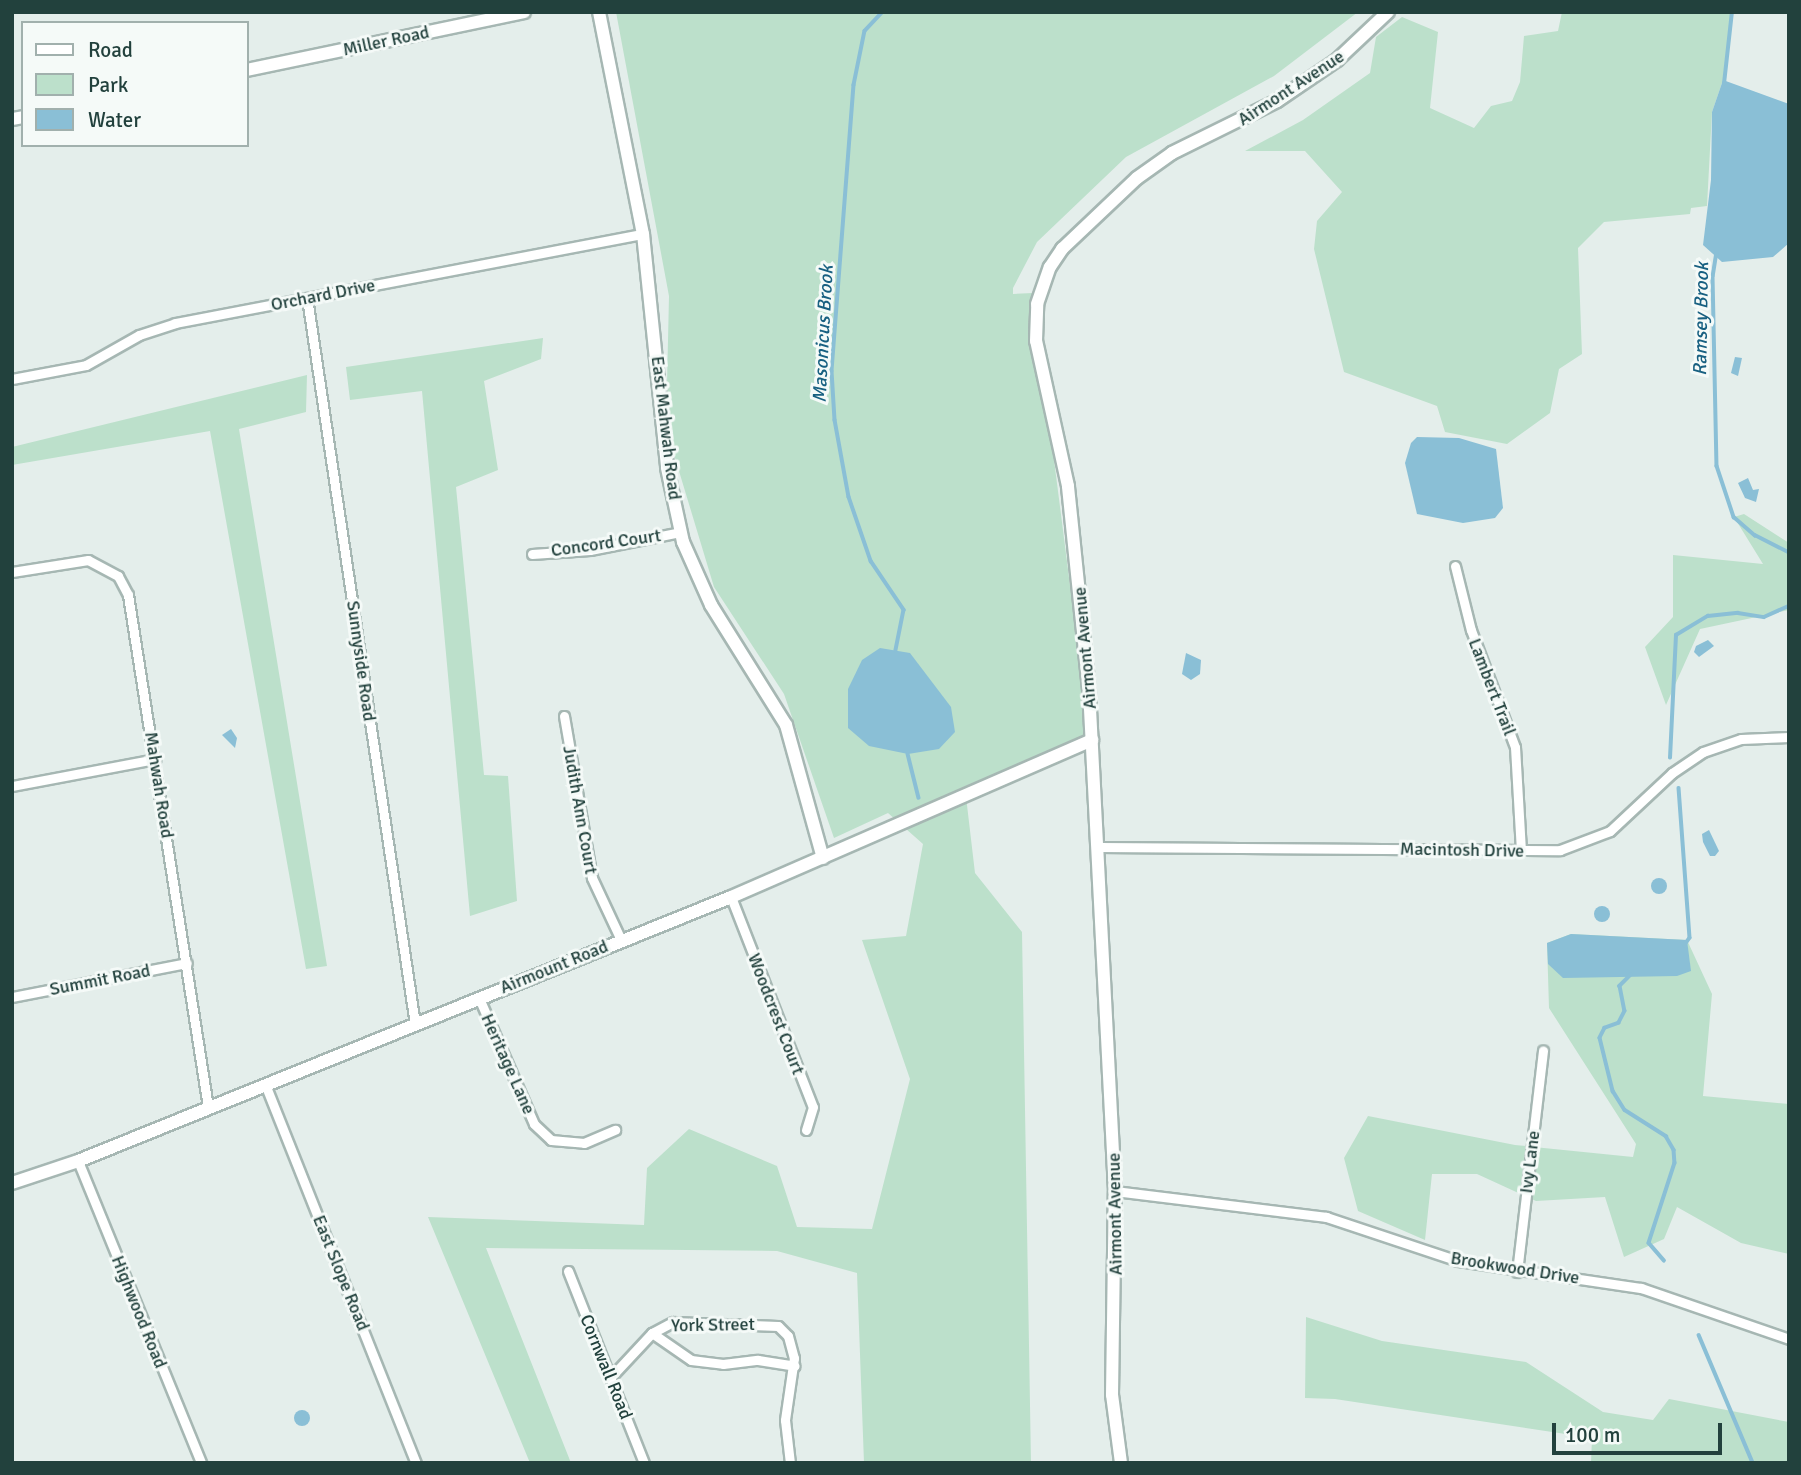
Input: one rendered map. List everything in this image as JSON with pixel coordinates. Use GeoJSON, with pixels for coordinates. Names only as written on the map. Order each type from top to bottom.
{"type":"FeatureCollection","features":[{"type":"Feature","properties":{"kind":"street","name":"Miller Road"},"geometry":{"type":"LineString","coordinates":[[248,70],[524,12]]}},
{"type":"Feature","properties":{"kind":"street","name":"East Mahwah Road"},"geometry":{"type":"LineString","coordinates":[[598,12],[643,234],[667,468],[681,532],[694,574],[786,725],[823,858]]}},
{"type":"Feature","properties":{"kind":"street","name":"Airmont Avenue"},"geometry":{"type":"LineString","coordinates":[[1121,1463],[1112,1395],[1115,1191],[1100,847],[1068,486],[1036,341],[1042,284],[1062,249],[1146,171],[1277,100],[1337,60],[1388,12]]}},
{"type":"Feature","properties":{"kind":"street","name":"Orchard Drive"},"geometry":{"type":"LineString","coordinates":[[12,379],[86,365],[157,328],[643,234]]}},
{"type":"Feature","properties":{"kind":"street","name":"Sunnyside Road"},"geometry":{"type":"LineString","coordinates":[[307,298],[415,1024]]}},
{"type":"Feature","properties":{"kind":"street","name":"Concord Court"},"geometry":{"type":"LineString","coordinates":[[531,554],[590,550],[681,532]]}},
{"type":"Feature","properties":{"kind":"street","name":"Mahwah Road"},"geometry":{"type":"LineString","coordinates":[[12,572],[78,559],[99,563],[118,576],[128,596],[208,1107]]}},
{"type":"Feature","properties":{"kind":"street","name":"Lambert Trail"},"geometry":{"type":"LineString","coordinates":[[1455,566],[1471,630],[1515,747],[1521,851]]}},
{"type":"Feature","properties":{"kind":"street","name":"Judith Ann Court"},"geometry":{"type":"LineString","coordinates":[[564,716],[592,878],[621,940]]}},
{"type":"Feature","properties":{"kind":"street","name":"Macintosh Drive"},"geometry":{"type":"LineString","coordinates":[[1100,847],[1521,851],[1576,847],[1610,831],[1672,773],[1703,752],[1741,739],[1789,737]]}},
{"type":"Feature","properties":{"kind":"street","name":"Airmount Road"},"geometry":{"type":"LineString","coordinates":[[12,1183],[78,1161],[731,897],[1092,740]]}},
{"type":"Feature","properties":{"kind":"street"},"geometry":{"type":"LineString","coordinates":[[12,786],[155,759]]}},
{"type":"Feature","properties":{"kind":"street","name":"Woodcrest Court"},"geometry":{"type":"LineString","coordinates":[[731,897],[813,1107],[806,1130]]}},
{"type":"Feature","properties":{"kind":"street","name":"Summit Road"},"geometry":{"type":"LineString","coordinates":[[12,997],[187,963]]}},
{"type":"Feature","properties":{"kind":"street","name":"Heritage Lane"},"geometry":{"type":"LineString","coordinates":[[478,998],[534,1124],[551,1140],[584,1143],[615,1130]]}},
{"type":"Feature","properties":{"kind":"street","name":"Ivy Lane"},"geometry":{"type":"LineString","coordinates":[[1517,1272],[1543,1051]]}},
{"type":"Feature","properties":{"kind":"street","name":"East Slope Road"},"geometry":{"type":"LineString","coordinates":[[265,1084],[416,1463]]}},
{"type":"Feature","properties":{"kind":"street","name":"Highwood Road"},"geometry":{"type":"LineString","coordinates":[[78,1161],[201,1463]]}},
{"type":"Feature","properties":{"kind":"street","name":"Brookwood Drive"},"geometry":{"type":"LineString","coordinates":[[1115,1191],[1326,1217],[1430,1254],[1517,1272],[1641,1288],[1789,1339]]}},
{"type":"Feature","properties":{"kind":"street","name":"Cornwall Road"},"geometry":{"type":"LineString","coordinates":[[568,1271],[644,1463]]}},
{"type":"Feature","properties":{"kind":"street","name":"York Street"},"geometry":{"type":"LineString","coordinates":[[610,1378],[652,1333],[673,1322],[778,1326],[788,1336],[795,1366],[785,1420],[790,1463]]}},
{"type":"Feature","properties":{"kind":"street"},"geometry":{"type":"LineString","coordinates":[[652,1333],[691,1360],[723,1364],[758,1360],[795,1366]]}},
{"type":"Feature","properties":{"kind":"green space"},"geometry":{"type":"Polygon","coordinates":[[[616,12],[1358,12],[1274,76],[1126,157],[1037,242],[1013,288],[1013,294],[1033,293],[1029,319],[1046,397],[1089,734],[965,788],[975,873],[1022,932],[1031,1463],[864,1463],[857,1273],[777,1251],[486,1248],[571,1463],[530,1463],[428,1217],[644,1225],[647,1168],[689,1129],[777,1166],[797,1227],[872,1229],[910,1079],[862,940],[906,936],[923,844],[888,813],[834,838],[784,694],[714,587],[666,428],[669,296],[616,12]]]}},
{"type":"Feature","properties":{"kind":"green space"},"geometry":{"type":"Polygon","coordinates":[[[1562,12],[1733,12],[1723,80],[1712,112],[1707,206],[1691,208],[1690,214],[1604,222],[1578,248],[1582,354],[1559,369],[1550,413],[1507,444],[1445,432],[1437,406],[1344,372],[1314,249],[1317,221],[1342,192],[1305,151],[1245,151],[1303,120],[1370,73],[1376,37],[1402,17],[1438,32],[1430,108],[1474,128],[1491,106],[1512,101],[1520,82],[1524,36],[1558,31],[1562,12]]]}},
{"type":"Feature","properties":{"kind":"green space"},"geometry":{"type":"Polygon","coordinates":[[[543,338],[541,359],[484,381],[498,470],[456,487],[484,775],[508,776],[517,901],[470,916],[422,391],[350,400],[346,367],[543,338]]]}},
{"type":"Feature","properties":{"kind":"green space"},"geometry":{"type":"Polygon","coordinates":[[[307,375],[306,412],[239,429],[327,966],[306,969],[210,431],[12,465],[12,447],[307,375]]]}},
{"type":"Feature","properties":{"kind":"green space"},"geometry":{"type":"Polygon","coordinates":[[[1744,514],[1789,543],[1789,610],[1700,629],[1666,705],[1645,647],[1673,617],[1673,555],[1763,564],[1734,517],[1744,514]]]}},
{"type":"Feature","properties":{"kind":"green space"},"geometry":{"type":"Polygon","coordinates":[[[1571,934],[1687,940],[1712,994],[1703,1096],[1789,1104],[1789,1254],[1741,1243],[1677,1207],[1664,1239],[1624,1257],[1605,1197],[1536,1201],[1477,1174],[1432,1174],[1425,1240],[1358,1211],[1344,1158],[1368,1116],[1515,1145],[1633,1157],[1636,1144],[1549,1008],[1547,943],[1571,934]]]}},
{"type":"Feature","properties":{"kind":"green space"},"geometry":{"type":"Polygon","coordinates":[[[1306,1317],[1382,1341],[1526,1362],[1603,1412],[1653,1420],[1669,1399],[1789,1422],[1789,1463],[1591,1463],[1592,1438],[1335,1399],[1305,1398],[1306,1317]]]}},
{"type":"Feature","properties":{"kind":"water"},"geometry":{"type":"Polygon","coordinates":[[[1723,80],[1789,104],[1789,243],[1773,257],[1722,262],[1703,245],[1711,180],[1712,112],[1723,80]]]}},
{"type":"Feature","properties":{"kind":"water"},"geometry":{"type":"Polygon","coordinates":[[[1735,357],[1742,358],[1738,376],[1731,373],[1735,357]]]}},
{"type":"Feature","properties":{"kind":"water"},"geometry":{"type":"Polygon","coordinates":[[[1417,437],[1459,438],[1496,449],[1503,508],[1495,518],[1463,523],[1417,514],[1405,463],[1411,443],[1417,437]]]}},
{"type":"Feature","properties":{"kind":"water"},"geometry":{"type":"Polygon","coordinates":[[[1748,478],[1753,490],[1759,489],[1756,502],[1745,498],[1738,483],[1748,478]]]}},
{"type":"Feature","properties":{"kind":"water"},"geometry":{"type":"Polygon","coordinates":[[[1708,640],[1714,646],[1699,657],[1694,652],[1696,646],[1708,640]]]}},
{"type":"Feature","properties":{"kind":"water"},"geometry":{"type":"Polygon","coordinates":[[[880,648],[910,653],[951,707],[955,732],[939,749],[908,754],[869,746],[848,728],[848,689],[862,660],[880,648]]]}},
{"type":"Feature","properties":{"kind":"water"},"geometry":{"type":"Polygon","coordinates":[[[1186,653],[1201,660],[1200,674],[1191,680],[1182,674],[1186,653]]]}},
{"type":"Feature","properties":{"kind":"water"},"geometry":{"type":"Polygon","coordinates":[[[231,729],[237,738],[235,748],[222,735],[231,729]]]}},
{"type":"Feature","properties":{"kind":"water"},"geometry":{"type":"Polygon","coordinates":[[[1709,830],[1719,851],[1715,856],[1710,856],[1703,842],[1702,834],[1709,830]]]}},
{"type":"Feature","properties":{"kind":"water"},"geometry":{"type":"Polygon","coordinates":[[[1659,878],[1665,880],[1665,892],[1659,894],[1653,892],[1651,886],[1653,880],[1659,878]]]}},
{"type":"Feature","properties":{"kind":"water"},"geometry":{"type":"Polygon","coordinates":[[[1602,906],[1610,914],[1602,922],[1594,914],[1602,906]]]}},
{"type":"Feature","properties":{"kind":"water"},"geometry":{"type":"Polygon","coordinates":[[[1571,934],[1687,940],[1691,971],[1677,976],[1563,978],[1548,964],[1547,943],[1571,934]]]}},
{"type":"Feature","properties":{"kind":"water"},"geometry":{"type":"Polygon","coordinates":[[[299,1410],[305,1410],[310,1418],[308,1424],[299,1426],[294,1421],[294,1415],[299,1410]]]}},
{"type":"Feature","properties":{"kind":"waterway","name":"Masonicus Brook"},"geometry":{"type":"LineString","coordinates":[[883,12],[865,31],[854,85],[832,371],[835,420],[849,497],[871,561],[904,610],[896,650]]}},
{"type":"Feature","properties":{"kind":"waterway","name":"Ramsey Brook"},"geometry":{"type":"LineString","coordinates":[[1724,84],[1732,12]]}},
{"type":"Feature","properties":{"kind":"waterway","name":"Ramsey Brook"},"geometry":{"type":"LineString","coordinates":[[1717,252],[1713,276],[1717,466],[1734,517],[1755,535],[1789,552]]}},
{"type":"Feature","properties":{"kind":"waterway","name":"Ramsey Brook"},"geometry":{"type":"LineString","coordinates":[[1670,758],[1676,635],[1708,616],[1738,613],[1764,617],[1789,606]]}},
{"type":"Feature","properties":{"kind":"waterway","name":"Masonicus Brook"},"geometry":{"type":"LineString","coordinates":[[908,754],[919,798]]}},
{"type":"Feature","properties":{"kind":"waterway","name":"Ramsey Brook"},"geometry":{"type":"LineString","coordinates":[[1679,788],[1690,938],[1685,945]]}},
{"type":"Feature","properties":{"kind":"waterway","name":"Ramsey Brook"},"geometry":{"type":"LineString","coordinates":[[1631,975],[1620,986],[1625,1011],[1619,1023],[1605,1028],[1600,1038],[1613,1091],[1625,1110],[1666,1136],[1674,1150],[1675,1163],[1649,1243],[1664,1260]]}},
{"type":"Feature","properties":{"kind":"waterway","name":"Ramsey Brook"},"geometry":{"type":"LineString","coordinates":[[1699,1335],[1753,1463]]}}]}
